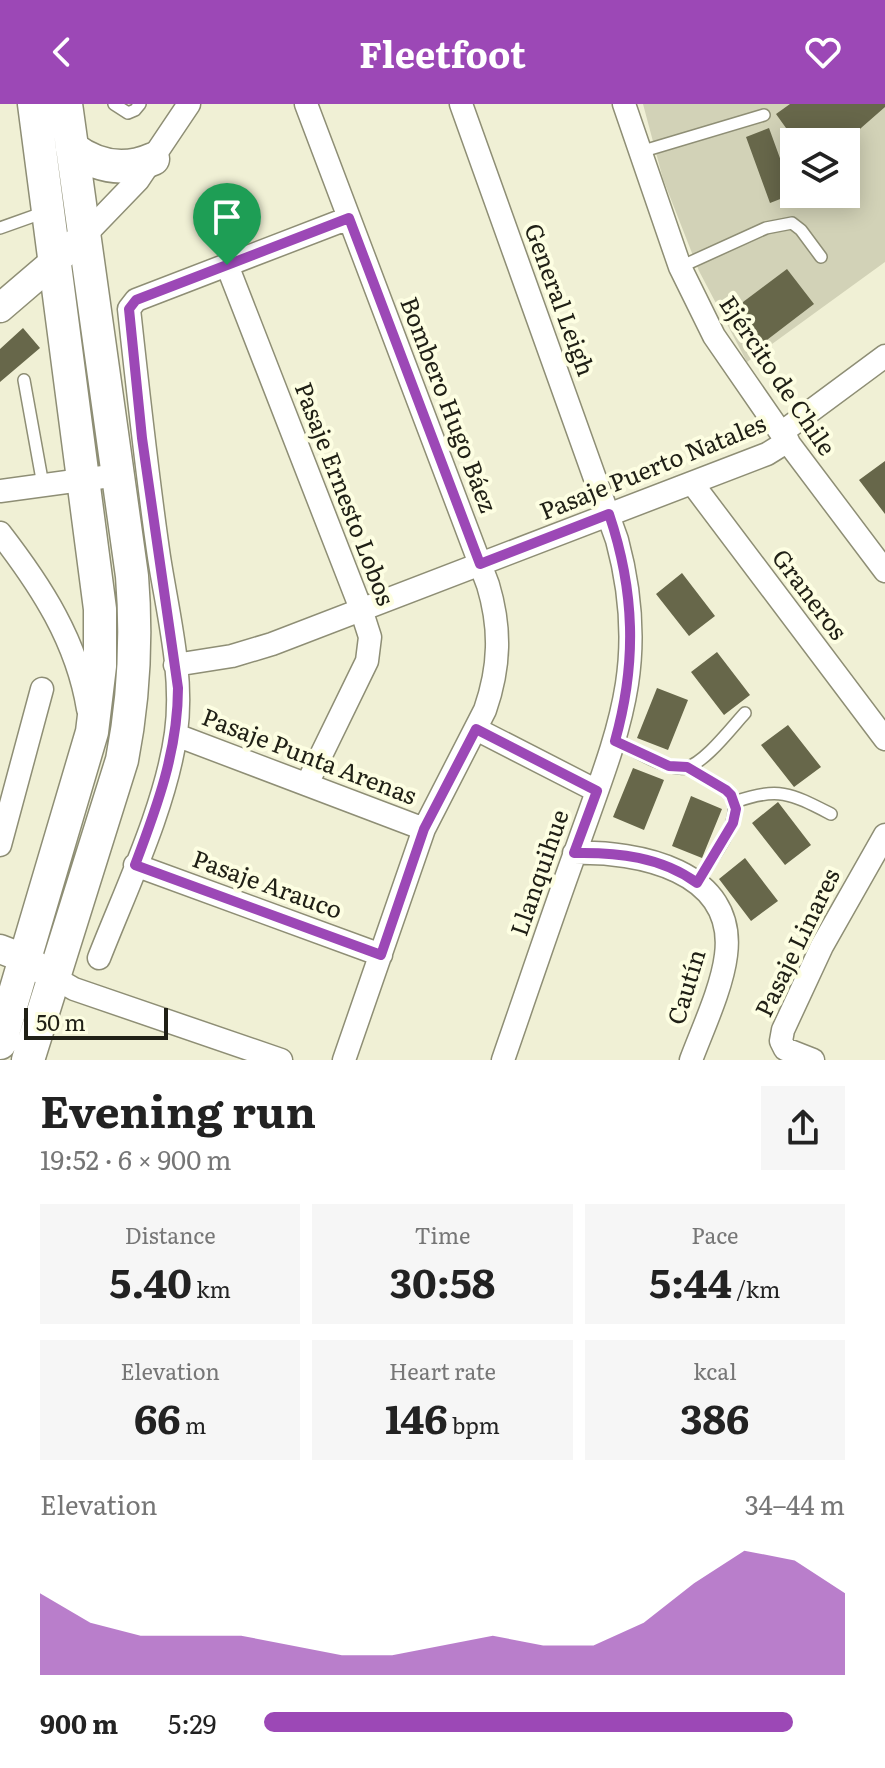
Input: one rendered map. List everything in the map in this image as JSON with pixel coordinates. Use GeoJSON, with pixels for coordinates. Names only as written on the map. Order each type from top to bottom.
{"type":"FeatureCollection","features":[{"type":"Feature","properties":{"kind":"main road"},"geometry":{"type":"LineString","coordinates":[[0,1043],[13,954],[92,732],[100,666],[100,609],[34,104]]}},
{"type":"Feature","properties":{"kind":"main road"},"geometry":{"type":"LineString","coordinates":[[28,1060],[112,799],[130,721],[134,681],[135,611],[118,475],[128,440],[84,236],[66,104]]}},
{"type":"Feature","properties":{"kind":"main road"},"geometry":{"type":"LineString","coordinates":[[72,148],[96,163],[109,166],[131,166],[153,159]]}},
{"type":"Feature","properties":{"kind":"street"},"geometry":{"type":"LineString","coordinates":[[0,308],[84,236],[121,199],[153,159],[189,104]]}},
{"type":"Feature","properties":{"kind":"street","name":"Bombero Hugo Báez"},"geometry":{"type":"LineString","coordinates":[[306,104],[480,564],[494,605],[499,647],[492,690],[476,729],[424,829],[344,1060]]}},
{"type":"Feature","properties":{"kind":"street","name":"General Leigh"},"geometry":{"type":"LineString","coordinates":[[461,104],[609,514]]}},
{"type":"Feature","properties":{"kind":"street","name":"Ejército de Chile"},"geometry":{"type":"LineString","coordinates":[[624,104],[680,267],[714,336],[885,571]]}},
{"type":"Feature","properties":{"kind":"street"},"geometry":{"type":"LineString","coordinates":[[99,958],[160,794],[176,735],[178,688],[175,665],[128,440],[129,309],[136,300],[349,218]]}},
{"type":"Feature","properties":{"kind":"street","name":"Pasaje Ernesto Lobos"},"geometry":{"type":"LineString","coordinates":[[227,265],[370,637],[367,661],[307,784]]}},
{"type":"Feature","properties":{"kind":"street","name":"Pasaje Puerto Natales"},"geometry":{"type":"LineString","coordinates":[[175,665],[252,650],[767,454],[885,356]]}},
{"type":"Feature","properties":{"kind":"street"},"geometry":{"type":"LineString","coordinates":[[0,491],[118,475]]}},
{"type":"Feature","properties":{"kind":"street","name":"Graneros"},"geometry":{"type":"LineString","coordinates":[[692,483],[885,739]]}},
{"type":"Feature","properties":{"kind":"street","name":"Llanquihue"},"geometry":{"type":"LineString","coordinates":[[503,1060],[615,741],[629,680],[631,619],[624,566],[609,514]]}},
{"type":"Feature","properties":{"kind":"street"},"geometry":{"type":"LineString","coordinates":[[0,533],[57,616],[80,672],[92,732]]}},
{"type":"Feature","properties":{"kind":"street"},"geometry":{"type":"LineString","coordinates":[[0,845],[9,771],[42,689]]}},
{"type":"Feature","properties":{"kind":"street"},"geometry":{"type":"LineString","coordinates":[[476,729],[597,791]]}},
{"type":"Feature","properties":{"kind":"street","name":"Pasaje Punta Arenas"},"geometry":{"type":"LineString","coordinates":[[176,735],[424,829]]}},
{"type":"Feature","properties":{"kind":"street","name":"Pasaje Linares"},"geometry":{"type":"LineString","coordinates":[[813,1060],[785,1049],[781,1041],[783,1030],[822,946],[885,835]]}},
{"type":"Feature","properties":{"kind":"street"},"geometry":{"type":"LineString","coordinates":[[574,853],[614,853],[650,861],[686,875],[697,883]]}},
{"type":"Feature","properties":{"kind":"street","name":"Pasaje Arauco"},"geometry":{"type":"LineString","coordinates":[[135,865],[381,955]]}},
{"type":"Feature","properties":{"kind":"street","name":"Cautín"},"geometry":{"type":"LineString","coordinates":[[691,1060],[724,967],[727,941],[715,903],[697,883]]}},
{"type":"Feature","properties":{"kind":"street"},"geometry":{"type":"LineString","coordinates":[[13,954],[74,989],[281,1060]]}},
{"type":"Feature","properties":{"kind":"lane"},"geometry":{"type":"LineString","coordinates":[[114,104],[128,113],[140,104]]}},
{"type":"Feature","properties":{"kind":"lane"},"geometry":{"type":"LineString","coordinates":[[640,152],[764,115]]}},
{"type":"Feature","properties":{"kind":"lane"},"geometry":{"type":"LineString","coordinates":[[0,228],[49,211]]}},
{"type":"Feature","properties":{"kind":"lane"},"geometry":{"type":"LineString","coordinates":[[680,267],[766,228],[792,223],[821,257]]}},
{"type":"Feature","properties":{"kind":"lane"},"geometry":{"type":"LineString","coordinates":[[24,380],[43,485]]}},
{"type":"Feature","properties":{"kind":"lane"},"geometry":{"type":"LineString","coordinates":[[687,767],[697,762],[745,713]]}},
{"type":"Feature","properties":{"kind":"lane"},"geometry":{"type":"LineString","coordinates":[[615,741],[669,766],[687,767],[726,790],[735,802],[733,823],[697,883]]}},
{"type":"Feature","properties":{"kind":"lane"},"geometry":{"type":"LineString","coordinates":[[735,802],[760,793],[780,792],[831,814]]}},
{"type":"Feature","properties":{"kind":"green space"},"geometry":{"type":"Polygon","coordinates":[[[643,104],[885,104],[885,262],[747,362],[699,271],[663,179],[643,104]]]}},
{"type":"Feature","properties":{"kind":"building"},"geometry":{"type":"Polygon","coordinates":[[[790,104],[885,104],[860,129],[786,128],[776,114],[790,104]]]}},
{"type":"Feature","properties":{"kind":"building"},"geometry":{"type":"Polygon","coordinates":[[[769,128],[780,158],[780,199],[770,203],[746,137],[769,128]]]}},
{"type":"Feature","properties":{"kind":"building"},"geometry":{"type":"Polygon","coordinates":[[[787,269],[814,304],[754,350],[727,314],[787,269]]]}},
{"type":"Feature","properties":{"kind":"building"},"geometry":{"type":"Polygon","coordinates":[[[23,328],[40,348],[0,382],[0,349],[23,328]]]}},
{"type":"Feature","properties":{"kind":"building"},"geometry":{"type":"Polygon","coordinates":[[[885,461],[885,514],[859,480],[885,461]]]}},
{"type":"Feature","properties":{"kind":"building"},"geometry":{"type":"Polygon","coordinates":[[[682,573],[715,616],[689,636],[656,594],[682,573]]]}},
{"type":"Feature","properties":{"kind":"building"},"geometry":{"type":"Polygon","coordinates":[[[717,652],[750,695],[724,715],[691,672],[717,652]]]}},
{"type":"Feature","properties":{"kind":"building"},"geometry":{"type":"Polygon","coordinates":[[[657,688],[688,700],[668,750],[637,738],[657,688]]]}},
{"type":"Feature","properties":{"kind":"building"},"geometry":{"type":"Polygon","coordinates":[[[788,725],[821,767],[794,787],[761,745],[788,725]]]}},
{"type":"Feature","properties":{"kind":"building"},"geometry":{"type":"Polygon","coordinates":[[[633,768],[664,780],[644,830],[613,817],[633,768]]]}},
{"type":"Feature","properties":{"kind":"building"},"geometry":{"type":"Polygon","coordinates":[[[691,796],[722,809],[702,858],[672,846],[691,796]]]}},
{"type":"Feature","properties":{"kind":"building"},"geometry":{"type":"Polygon","coordinates":[[[778,802],[811,845],[785,865],[752,823],[778,802]]]}},
{"type":"Feature","properties":{"kind":"building"},"geometry":{"type":"Polygon","coordinates":[[[745,858],[778,901],[751,921],[719,879],[745,858]]]}},
{"type":"Feature","properties":{"kind":"route"},"geometry":{"type":"LineString","coordinates":[[349,218],[480,564],[609,514],[629,592],[632,650],[624,711],[615,741],[669,766],[687,767],[726,790],[735,802],[733,823],[697,883],[686,875],[650,861],[614,853],[574,853],[597,791],[476,729],[424,829],[381,955],[135,865],[173,750],[178,688],[142,438],[129,309],[136,300],[227,265],[349,218]]}}]}
